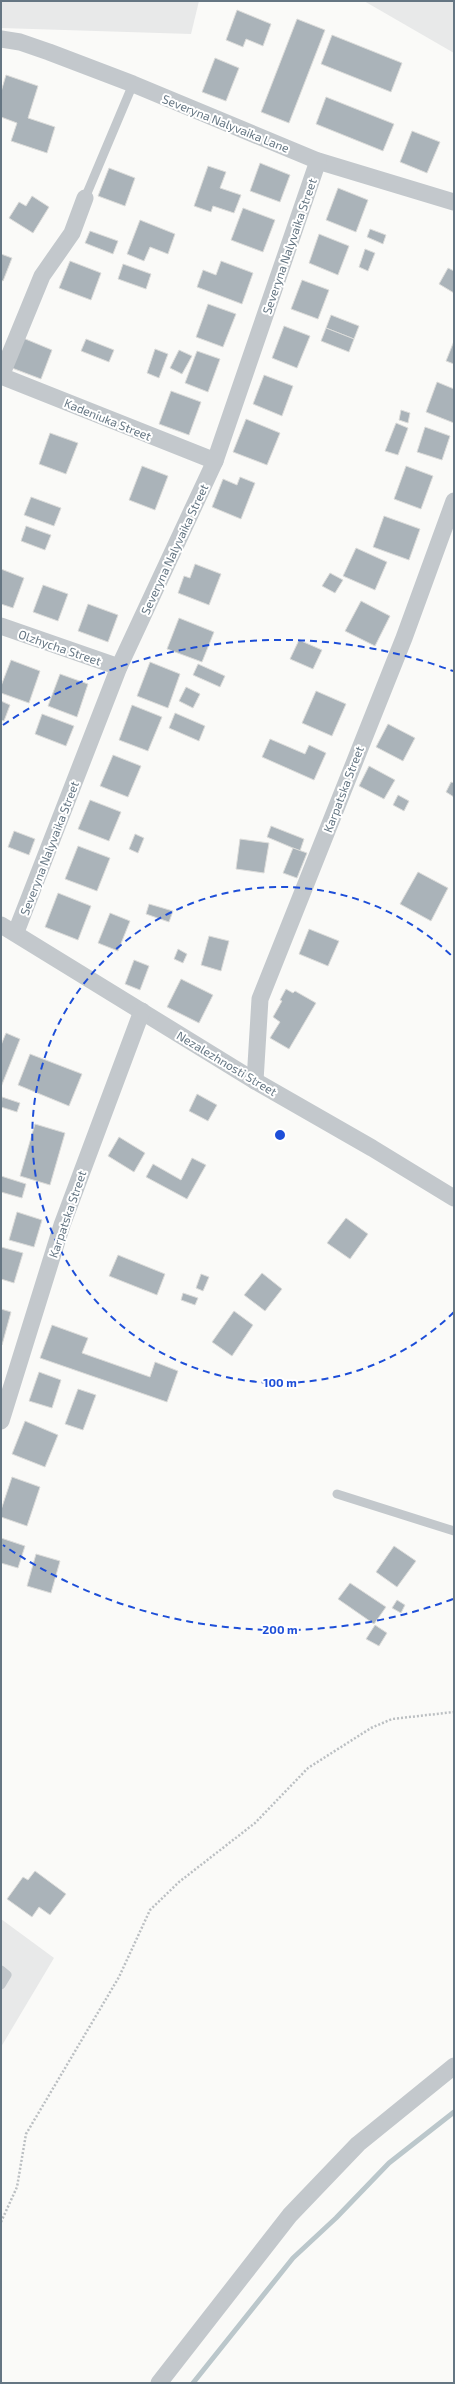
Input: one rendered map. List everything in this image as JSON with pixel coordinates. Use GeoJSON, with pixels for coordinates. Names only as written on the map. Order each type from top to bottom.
{"type":"FeatureCollection","features":[{"type":"Feature","properties":{"kind":"street","name":"Severyna Nalyvaika Lane"},"geometry":{"type":"LineString","coordinates":[[1,39],[49,52],[133,84],[318,161],[454,202]]}},
{"type":"Feature","properties":{"kind":"street","name":"Severyna Nalyvaika Street"},"geometry":{"type":"LineString","coordinates":[[8,928],[119,667],[215,461],[318,161]]}},
{"type":"Feature","properties":{"kind":"street","name":"Kadeniuka Street"},"geometry":{"type":"LineString","coordinates":[[85,198],[72,233],[42,276],[1,376],[215,461]]}},
{"type":"Feature","properties":{"kind":"street","name":"Karpatska Street"},"geometry":{"type":"LineString","coordinates":[[255,1081],[260,999],[404,638],[454,501]]}},
{"type":"Feature","properties":{"kind":"street","name":"Olzhycha Street"},"geometry":{"type":"LineString","coordinates":[[1,626],[119,667]]}},
{"type":"Feature","properties":{"kind":"street","name":"Nezalezhnosti Street"},"geometry":{"type":"LineString","coordinates":[[8,928],[255,1081],[372,1148],[454,1198]]}},
{"type":"Feature","properties":{"kind":"street","name":"Karpatska Street"},"geometry":{"type":"LineString","coordinates":[[2,1414],[62,1225],[142,1011]]}},
{"type":"Feature","properties":{"kind":"street"},"geometry":{"type":"LineString","coordinates":[[159,2383],[290,2215],[358,2144],[454,2066]]}},
{"type":"Feature","properties":{"kind":"lane"},"geometry":{"type":"LineString","coordinates":[[85,198],[133,84]]}},
{"type":"Feature","properties":{"kind":"lane"},"geometry":{"type":"LineString","coordinates":[[337,1494],[454,1531]]}},
{"type":"Feature","properties":{"kind":"lane"},"geometry":{"type":"LineString","coordinates":[[1,1970],[7,1975],[1,1985]]}},
{"type":"Feature","properties":{"kind":"path"},"geometry":{"type":"LineString","coordinates":[[1,2222],[17,2188],[26,2134],[119,1977],[150,1910],[178,1882],[254,1823],[308,1768],[371,1728],[392,1719],[454,1712]]}},
{"type":"Feature","properties":{"kind":"shaded area"},"geometry":{"type":"Polygon","coordinates":[[[1,1],[199,1],[191,34],[1,28],[1,1]]]}},
{"type":"Feature","properties":{"kind":"shaded area"},"geometry":{"type":"Polygon","coordinates":[[[364,1],[454,1],[454,53],[364,1]]]}},
{"type":"Feature","properties":{"kind":"shaded area"},"geometry":{"type":"Polygon","coordinates":[[[1,1919],[54,1958],[1,2047],[1,1919]]]}},
{"type":"Feature","properties":{"kind":"building"},"geometry":{"type":"Polygon","coordinates":[[[237,10],[271,24],[263,46],[246,39],[243,47],[226,40],[237,10]]]}},
{"type":"Feature","properties":{"kind":"building"},"geometry":{"type":"Polygon","coordinates":[[[297,19],[325,30],[289,123],[261,112],[297,19]]]}},
{"type":"Feature","properties":{"kind":"building"},"geometry":{"type":"Polygon","coordinates":[[[332,35],[402,63],[391,92],[321,64],[332,35]]]}},
{"type":"Feature","properties":{"kind":"building"},"geometry":{"type":"Polygon","coordinates":[[[215,58],[239,68],[226,101],[202,92],[215,58]]]}},
{"type":"Feature","properties":{"kind":"building"},"geometry":{"type":"Polygon","coordinates":[[[6,75],[38,86],[28,118],[55,127],[47,153],[11,141],[17,123],[1,117],[1,92],[6,75]]]}},
{"type":"Feature","properties":{"kind":"building"},"geometry":{"type":"Polygon","coordinates":[[[326,97],[394,124],[383,151],[316,124],[326,97]]]}},
{"type":"Feature","properties":{"kind":"building"},"geometry":{"type":"Polygon","coordinates":[[[412,131],[440,142],[427,173],[400,162],[412,131]]]}},
{"type":"Feature","properties":{"kind":"building"},"geometry":{"type":"Polygon","coordinates":[[[260,163],[290,175],[280,202],[250,191],[260,163]]]}},
{"type":"Feature","properties":{"kind":"building"},"geometry":{"type":"Polygon","coordinates":[[[208,166],[226,172],[220,188],[241,195],[234,213],[213,206],[211,212],[194,206],[208,166]]]}},
{"type":"Feature","properties":{"kind":"building"},"geometry":{"type":"Polygon","coordinates":[[[109,168],[135,178],[125,206],[98,196],[109,168]]]}},
{"type":"Feature","properties":{"kind":"building"},"geometry":{"type":"Polygon","coordinates":[[[338,188],[368,200],[356,232],[326,220],[338,188]]]}},
{"type":"Feature","properties":{"kind":"building"},"geometry":{"type":"Polygon","coordinates":[[[32,196],[49,207],[33,233],[9,218],[19,202],[26,206],[32,196]]]}},
{"type":"Feature","properties":{"kind":"building"},"geometry":{"type":"Polygon","coordinates":[[[243,208],[275,220],[263,252],[231,240],[243,208]]]}},
{"type":"Feature","properties":{"kind":"building"},"geometry":{"type":"Polygon","coordinates":[[[140,220],[175,234],[168,254],[150,247],[144,261],[127,254],[140,220]]]}},
{"type":"Feature","properties":{"kind":"building"},"geometry":{"type":"Polygon","coordinates":[[[370,229],[386,235],[383,244],[367,237],[370,229]]]}},
{"type":"Feature","properties":{"kind":"building"},"geometry":{"type":"Polygon","coordinates":[[[90,231],[118,241],[113,254],[85,243],[90,231]]]}},
{"type":"Feature","properties":{"kind":"building"},"geometry":{"type":"Polygon","coordinates":[[[319,234],[349,246],[338,275],[309,263],[319,234]]]}},
{"type":"Feature","properties":{"kind":"building"},"geometry":{"type":"Polygon","coordinates":[[[365,249],[375,253],[368,271],[359,267],[365,249]]]}},
{"type":"Feature","properties":{"kind":"building"},"geometry":{"type":"Polygon","coordinates":[[[1,254],[12,258],[3,281],[1,280],[1,254]]]}},
{"type":"Feature","properties":{"kind":"building"},"geometry":{"type":"Polygon","coordinates":[[[70,261],[101,273],[91,300],[59,288],[70,261]]]}},
{"type":"Feature","properties":{"kind":"building"},"geometry":{"type":"Polygon","coordinates":[[[221,261],[253,273],[242,304],[197,287],[203,270],[216,275],[221,261]]]}},
{"type":"Feature","properties":{"kind":"building"},"geometry":{"type":"Polygon","coordinates":[[[123,264],[151,274],[146,289],[118,279],[123,264]]]}},
{"type":"Feature","properties":{"kind":"building"},"geometry":{"type":"Polygon","coordinates":[[[448,268],[454,271],[454,293],[439,284],[448,268]]]}},
{"type":"Feature","properties":{"kind":"building"},"geometry":{"type":"Polygon","coordinates":[[[302,280],[329,290],[318,319],[291,309],[302,280]]]}},
{"type":"Feature","properties":{"kind":"building"},"geometry":{"type":"Polygon","coordinates":[[[208,304],[236,314],[223,347],[196,337],[208,304]]]}},
{"type":"Feature","properties":{"kind":"building"},"geometry":{"type":"Polygon","coordinates":[[[331,315],[359,326],[354,339],[326,328],[331,315]]]}},
{"type":"Feature","properties":{"kind":"building"},"geometry":{"type":"Polygon","coordinates":[[[284,326],[310,336],[297,368],[272,358],[284,326]]]}},
{"type":"Feature","properties":{"kind":"building"},"geometry":{"type":"Polygon","coordinates":[[[326,328],[354,339],[349,352],[321,341],[326,328]]]}},
{"type":"Feature","properties":{"kind":"building"},"geometry":{"type":"Polygon","coordinates":[[[23,338],[52,350],[41,379],[12,368],[23,338]]]}},
{"type":"Feature","properties":{"kind":"building"},"geometry":{"type":"Polygon","coordinates":[[[86,339],[114,350],[109,362],[81,351],[86,339]]]}},
{"type":"Feature","properties":{"kind":"building"},"geometry":{"type":"Polygon","coordinates":[[[454,341],[454,364],[446,361],[454,341]]]}},
{"type":"Feature","properties":{"kind":"building"},"geometry":{"type":"Polygon","coordinates":[[[155,349],[168,354],[159,378],[147,373],[155,349]]]}},
{"type":"Feature","properties":{"kind":"building"},"geometry":{"type":"Polygon","coordinates":[[[179,350],[192,356],[182,374],[170,368],[179,350]]]}},
{"type":"Feature","properties":{"kind":"building"},"geometry":{"type":"Polygon","coordinates":[[[197,351],[220,359],[208,392],[185,383],[197,351]]]}},
{"type":"Feature","properties":{"kind":"building"},"geometry":{"type":"Polygon","coordinates":[[[264,375],[293,386],[282,416],[253,404],[264,375]]]}},
{"type":"Feature","properties":{"kind":"building"},"geometry":{"type":"Polygon","coordinates":[[[437,382],[454,389],[454,423],[426,412],[437,382]]]}},
{"type":"Feature","properties":{"kind":"building"},"geometry":{"type":"Polygon","coordinates":[[[171,391],[201,402],[189,435],[159,424],[171,391]]]}},
{"type":"Feature","properties":{"kind":"building"},"geometry":{"type":"Polygon","coordinates":[[[401,410],[410,413],[408,423],[399,420],[401,410]]]}},
{"type":"Feature","properties":{"kind":"building"},"geometry":{"type":"Polygon","coordinates":[[[246,419],[280,433],[267,465],[233,452],[246,419]]]}},
{"type":"Feature","properties":{"kind":"building"},"geometry":{"type":"Polygon","coordinates":[[[396,423],[408,428],[398,455],[385,451],[396,423]]]}},
{"type":"Feature","properties":{"kind":"building"},"geometry":{"type":"Polygon","coordinates":[[[425,427],[450,436],[442,460],[417,452],[425,427]]]}},
{"type":"Feature","properties":{"kind":"building"},"geometry":{"type":"Polygon","coordinates":[[[50,433],[78,443],[66,474],[39,464],[50,433]]]}},
{"type":"Feature","properties":{"kind":"building"},"geometry":{"type":"Polygon","coordinates":[[[142,466],[168,476],[155,510],[129,500],[142,466]]]}},
{"type":"Feature","properties":{"kind":"building"},"geometry":{"type":"Polygon","coordinates":[[[406,466],[433,476],[421,509],[394,499],[406,466]]]}},
{"type":"Feature","properties":{"kind":"building"},"geometry":{"type":"Polygon","coordinates":[[[240,477],[255,483],[241,519],[212,507],[223,479],[237,485],[240,477]]]}},
{"type":"Feature","properties":{"kind":"building"},"geometry":{"type":"Polygon","coordinates":[[[31,497],[61,508],[54,526],[24,515],[31,497]]]}},
{"type":"Feature","properties":{"kind":"building"},"geometry":{"type":"Polygon","coordinates":[[[384,516],[420,529],[409,560],[373,547],[384,516]]]}},
{"type":"Feature","properties":{"kind":"building"},"geometry":{"type":"Polygon","coordinates":[[[26,526],[51,535],[45,550],[21,541],[26,526]]]}},
{"type":"Feature","properties":{"kind":"building"},"geometry":{"type":"Polygon","coordinates":[[[356,548],[387,562],[375,590],[343,576],[356,548]]]}},
{"type":"Feature","properties":{"kind":"building"},"geometry":{"type":"Polygon","coordinates":[[[195,564],[221,574],[209,605],[178,593],[184,576],[190,578],[195,564]]]}},
{"type":"Feature","properties":{"kind":"building"},"geometry":{"type":"Polygon","coordinates":[[[1,569],[24,578],[13,608],[1,604],[1,569]]]}},
{"type":"Feature","properties":{"kind":"building"},"geometry":{"type":"Polygon","coordinates":[[[330,573],[343,580],[335,593],[322,586],[330,573]]]}},
{"type":"Feature","properties":{"kind":"building"},"geometry":{"type":"Polygon","coordinates":[[[43,585],[68,594],[58,621],[33,612],[43,585]]]}},
{"type":"Feature","properties":{"kind":"building"},"geometry":{"type":"Polygon","coordinates":[[[361,601],[390,616],[375,646],[345,631],[361,601]]]}},
{"type":"Feature","properties":{"kind":"building"},"geometry":{"type":"Polygon","coordinates":[[[88,604],[118,615],[108,642],[78,631],[88,604]]]}},
{"type":"Feature","properties":{"kind":"building"},"geometry":{"type":"Polygon","coordinates":[[[179,618],[214,632],[202,662],[167,649],[179,618]]]}},
{"type":"Feature","properties":{"kind":"building"},"geometry":{"type":"Polygon","coordinates":[[[299,640],[322,650],[313,669],[290,659],[299,640]]]}},
{"type":"Feature","properties":{"kind":"building"},"geometry":{"type":"Polygon","coordinates":[[[11,660],[40,671],[29,703],[1,693],[1,686],[11,660]]]}},
{"type":"Feature","properties":{"kind":"building"},"geometry":{"type":"Polygon","coordinates":[[[150,662],[180,674],[168,708],[137,696],[150,662]]]}},
{"type":"Feature","properties":{"kind":"building"},"geometry":{"type":"Polygon","coordinates":[[[198,664],[225,676],[220,687],[193,675],[198,664]]]}},
{"type":"Feature","properties":{"kind":"building"},"geometry":{"type":"Polygon","coordinates":[[[60,674],[88,684],[77,717],[48,706],[60,674]]]}},
{"type":"Feature","properties":{"kind":"building"},"geometry":{"type":"Polygon","coordinates":[[[186,687],[200,694],[193,708],[179,701],[186,687]]]}},
{"type":"Feature","properties":{"kind":"building"},"geometry":{"type":"Polygon","coordinates":[[[316,691],[346,704],[332,736],[302,723],[316,691]]]}},
{"type":"Feature","properties":{"kind":"building"},"geometry":{"type":"Polygon","coordinates":[[[1,701],[10,705],[4,721],[1,720],[1,701]]]}},
{"type":"Feature","properties":{"kind":"building"},"geometry":{"type":"Polygon","coordinates":[[[132,705],[162,717],[148,751],[119,740],[132,705]]]}},
{"type":"Feature","properties":{"kind":"building"},"geometry":{"type":"Polygon","coordinates":[[[175,713],[205,726],[199,741],[169,728],[175,713]]]}},
{"type":"Feature","properties":{"kind":"building"},"geometry":{"type":"Polygon","coordinates":[[[42,714],[74,726],[66,746],[35,734],[42,714]]]}},
{"type":"Feature","properties":{"kind":"building"},"geometry":{"type":"Polygon","coordinates":[[[388,724],[415,738],[403,761],[376,747],[388,724]]]}},
{"type":"Feature","properties":{"kind":"building"},"geometry":{"type":"Polygon","coordinates":[[[270,739],[305,754],[309,745],[326,753],[314,780],[262,757],[270,739]]]}},
{"type":"Feature","properties":{"kind":"building"},"geometry":{"type":"Polygon","coordinates":[[[113,755],[141,766],[128,797],[100,786],[113,755]]]}},
{"type":"Feature","properties":{"kind":"building"},"geometry":{"type":"Polygon","coordinates":[[[369,766],[395,780],[384,799],[359,786],[369,766]]]}},
{"type":"Feature","properties":{"kind":"building"},"geometry":{"type":"Polygon","coordinates":[[[451,782],[454,783],[454,797],[446,792],[451,782]]]}},
{"type":"Feature","properties":{"kind":"building"},"geometry":{"type":"Polygon","coordinates":[[[398,795],[409,801],[404,811],[393,805],[398,795]]]}},
{"type":"Feature","properties":{"kind":"building"},"geometry":{"type":"Polygon","coordinates":[[[90,800],[121,812],[109,841],[78,829],[90,800]]]}},
{"type":"Feature","properties":{"kind":"building"},"geometry":{"type":"Polygon","coordinates":[[[271,826],[304,839],[300,851],[267,837],[271,826]]]}},
{"type":"Feature","properties":{"kind":"building"},"geometry":{"type":"Polygon","coordinates":[[[14,831],[35,839],[29,855],[8,847],[14,831]]]}},
{"type":"Feature","properties":{"kind":"building"},"geometry":{"type":"Polygon","coordinates":[[[135,834],[144,838],[138,853],[129,849],[135,834]]]}},
{"type":"Feature","properties":{"kind":"building"},"geometry":{"type":"Polygon","coordinates":[[[240,839],[269,843],[264,873],[236,869],[240,839]]]}},
{"type":"Feature","properties":{"kind":"building"},"geometry":{"type":"Polygon","coordinates":[[[78,846],[110,858],[97,891],[65,879],[78,846]]]}},
{"type":"Feature","properties":{"kind":"building"},"geometry":{"type":"Polygon","coordinates":[[[293,848],[307,853],[297,878],[283,873],[293,848]]]}},
{"type":"Feature","properties":{"kind":"building"},"geometry":{"type":"Polygon","coordinates":[[[418,872],[448,888],[431,921],[400,904],[418,872]]]}},
{"type":"Feature","properties":{"kind":"building"},"geometry":{"type":"Polygon","coordinates":[[[58,893],[91,906],[78,940],[45,927],[58,893]]]}},
{"type":"Feature","properties":{"kind":"building"},"geometry":{"type":"Polygon","coordinates":[[[149,904],[173,911],[169,922],[146,914],[149,904]]]}},
{"type":"Feature","properties":{"kind":"building"},"geometry":{"type":"Polygon","coordinates":[[[110,913],[130,921],[118,951],[98,943],[110,913]]]}},
{"type":"Feature","properties":{"kind":"building"},"geometry":{"type":"Polygon","coordinates":[[[309,929],[339,941],[328,966],[299,954],[309,929]]]}},
{"type":"Feature","properties":{"kind":"building"},"geometry":{"type":"Polygon","coordinates":[[[209,936],[229,941],[221,971],[201,965],[209,936]]]}},
{"type":"Feature","properties":{"kind":"building"},"geometry":{"type":"Polygon","coordinates":[[[178,949],[187,954],[183,963],[174,959],[178,949]]]}},
{"type":"Feature","properties":{"kind":"building"},"geometry":{"type":"Polygon","coordinates":[[[134,960],[149,966],[140,990],[125,984],[134,960]]]}},
{"type":"Feature","properties":{"kind":"building"},"geometry":{"type":"Polygon","coordinates":[[[181,979],[213,995],[199,1023],[167,1007],[181,979]]]}},
{"type":"Feature","properties":{"kind":"building"},"geometry":{"type":"Polygon","coordinates":[[[286,989],[293,993],[295,991],[316,1003],[289,1049],[270,1038],[280,1022],[273,1017],[282,1001],[280,1000],[286,989]]]}},
{"type":"Feature","properties":{"kind":"building"},"geometry":{"type":"Polygon","coordinates":[[[6,1033],[20,1039],[1,1087],[1,1045],[6,1033]]]}},
{"type":"Feature","properties":{"kind":"building"},"geometry":{"type":"Polygon","coordinates":[[[30,1054],[82,1074],[69,1106],[18,1085],[30,1054]]]}},
{"type":"Feature","properties":{"kind":"building"},"geometry":{"type":"Polygon","coordinates":[[[197,1094],[217,1105],[208,1121],[189,1111],[197,1094]]]}},
{"type":"Feature","properties":{"kind":"building"},"geometry":{"type":"Polygon","coordinates":[[[2,1097],[20,1103],[17,1112],[1,1107],[2,1097]]]}},
{"type":"Feature","properties":{"kind":"building"},"geometry":{"type":"Polygon","coordinates":[[[35,1124],[65,1133],[50,1185],[20,1176],[35,1124]]]}},
{"type":"Feature","properties":{"kind":"building"},"geometry":{"type":"Polygon","coordinates":[[[119,1137],[145,1153],[134,1172],[108,1156],[119,1137]]]}},
{"type":"Feature","properties":{"kind":"building"},"geometry":{"type":"Polygon","coordinates":[[[192,1158],[206,1165],[187,1199],[146,1177],[153,1164],[181,1180],[192,1158]]]}},
{"type":"Feature","properties":{"kind":"building"},"geometry":{"type":"Polygon","coordinates":[[[1,1176],[26,1184],[22,1198],[1,1192],[1,1176]]]}},
{"type":"Feature","properties":{"kind":"building"},"geometry":{"type":"Polygon","coordinates":[[[17,1212],[42,1220],[34,1247],[9,1240],[17,1212]]]}},
{"type":"Feature","properties":{"kind":"building"},"geometry":{"type":"Polygon","coordinates":[[[346,1218],[368,1234],[350,1259],[327,1243],[346,1218]]]}},
{"type":"Feature","properties":{"kind":"building"},"geometry":{"type":"Polygon","coordinates":[[[1,1247],[23,1253],[14,1283],[1,1279],[1,1247]]]}},
{"type":"Feature","properties":{"kind":"building"},"geometry":{"type":"Polygon","coordinates":[[[118,1255],[165,1274],[157,1295],[109,1276],[118,1255]]]}},
{"type":"Feature","properties":{"kind":"building"},"geometry":{"type":"Polygon","coordinates":[[[262,1273],[282,1289],[265,1311],[244,1295],[262,1273]]]}},
{"type":"Feature","properties":{"kind":"building"},"geometry":{"type":"Polygon","coordinates":[[[201,1274],[209,1277],[203,1291],[196,1288],[201,1274]]]}},
{"type":"Feature","properties":{"kind":"building"},"geometry":{"type":"Polygon","coordinates":[[[183,1293],[198,1298],[195,1305],[181,1300],[183,1293]]]}},
{"type":"Feature","properties":{"kind":"building"},"geometry":{"type":"Polygon","coordinates":[[[1,1309],[11,1312],[2,1345],[1,1345],[1,1309]]]}},
{"type":"Feature","properties":{"kind":"building"},"geometry":{"type":"Polygon","coordinates":[[[234,1311],[253,1325],[232,1356],[212,1342],[234,1311]]]}},
{"type":"Feature","properties":{"kind":"building"},"geometry":{"type":"Polygon","coordinates":[[[52,1325],[88,1338],[82,1353],[150,1377],[155,1362],[178,1371],[167,1402],[40,1358],[52,1325]]]}},
{"type":"Feature","properties":{"kind":"building"},"geometry":{"type":"Polygon","coordinates":[[[39,1372],[61,1380],[52,1408],[29,1401],[39,1372]]]}},
{"type":"Feature","properties":{"kind":"building"},"geometry":{"type":"Polygon","coordinates":[[[78,1389],[96,1395],[83,1430],[65,1424],[78,1389]]]}},
{"type":"Feature","properties":{"kind":"building"},"geometry":{"type":"Polygon","coordinates":[[[25,1421],[58,1435],[45,1467],[12,1454],[25,1421]]]}},
{"type":"Feature","properties":{"kind":"building"},"geometry":{"type":"Polygon","coordinates":[[[12,1477],[40,1487],[27,1526],[1,1517],[1,1510],[12,1477]]]}},
{"type":"Feature","properties":{"kind":"building"},"geometry":{"type":"Polygon","coordinates":[[[1,1538],[25,1546],[18,1568],[1,1563],[1,1538]]]}},
{"type":"Feature","properties":{"kind":"building"},"geometry":{"type":"Polygon","coordinates":[[[394,1546],[416,1561],[397,1587],[376,1572],[394,1546]]]}},
{"type":"Feature","properties":{"kind":"building"},"geometry":{"type":"Polygon","coordinates":[[[36,1554],[60,1561],[51,1593],[27,1586],[36,1554]]]}},
{"type":"Feature","properties":{"kind":"building"},"geometry":{"type":"Polygon","coordinates":[[[350,1583],[386,1607],[374,1624],[338,1599],[350,1583]]]}},
{"type":"Feature","properties":{"kind":"building"},"geometry":{"type":"Polygon","coordinates":[[[397,1600],[405,1605],[401,1613],[392,1608],[397,1600]]]}},
{"type":"Feature","properties":{"kind":"building"},"geometry":{"type":"Polygon","coordinates":[[[375,1625],[387,1633],[379,1646],[366,1639],[375,1625]]]}},
{"type":"Feature","properties":{"kind":"building"},"geometry":{"type":"Polygon","coordinates":[[[35,1871],[66,1894],[50,1915],[39,1907],[32,1917],[7,1899],[23,1877],[28,1880],[35,1871]]]}},
{"type":"Feature","properties":{"kind":"waterway"},"geometry":{"type":"LineString","coordinates":[[193,2383],[293,2258],[336,2218],[389,2163],[454,2112]]}}]}
